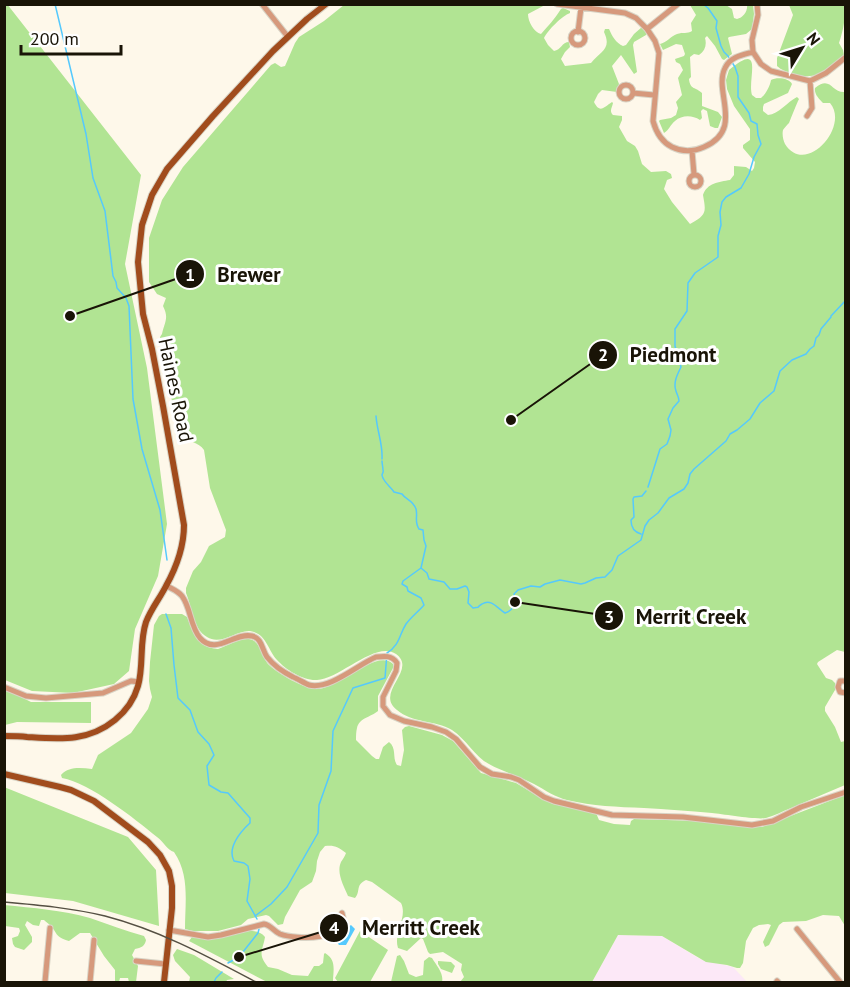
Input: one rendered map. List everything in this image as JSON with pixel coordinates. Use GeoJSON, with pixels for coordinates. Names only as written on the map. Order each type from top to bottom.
{"type":"FeatureCollection","features":[{"type":"Feature","properties":{"kind":"main road","name":"Haines Road"},"geometry":{"type":"LineString","coordinates":[[4,736],[74,738],[93,733],[112,723],[126,709],[134,695],[139,682],[146,624],[167,586],[184,538],[184,525],[163,406],[143,314],[138,262],[142,225],[152,195],[167,170],[213,116],[288,37],[326,4]]}},
{"type":"Feature","properties":{"kind":"main road"},"geometry":{"type":"LineString","coordinates":[[4,774],[60,787],[83,795],[104,807],[155,849],[165,862],[172,886],[172,908],[164,982]]}},
{"type":"Feature","properties":{"kind":"street"},"geometry":{"type":"LineString","coordinates":[[262,4],[288,37]]}},
{"type":"Feature","properties":{"kind":"street"},"geometry":{"type":"LineString","coordinates":[[557,4],[581,8],[611,8],[631,15],[647,29],[659,53],[653,121],[658,134],[666,144],[683,151],[705,147],[717,138],[723,127],[726,112],[722,79],[726,66],[733,58],[753,52]]}},
{"type":"Feature","properties":{"kind":"street"},"geometry":{"type":"LineString","coordinates":[[647,29],[678,4]]}},
{"type":"Feature","properties":{"kind":"street"},"geometry":{"type":"LineString","coordinates":[[757,4],[758,15],[752,40],[753,52],[761,64],[771,71],[810,81],[826,73],[846,57]]}},
{"type":"Feature","properties":{"kind":"street"},"geometry":{"type":"LineString","coordinates":[[578,32],[581,8]]}},
{"type":"Feature","properties":{"kind":"street"},"geometry":{"type":"LineString","coordinates":[[807,116],[812,108],[810,81]]}},
{"type":"Feature","properties":{"kind":"street"},"geometry":{"type":"LineString","coordinates":[[633,93],[654,95]]}},
{"type":"Feature","properties":{"kind":"street"},"geometry":{"type":"LineString","coordinates":[[692,151],[694,174]]}},
{"type":"Feature","properties":{"kind":"street"},"geometry":{"type":"LineString","coordinates":[[167,586],[183,597],[195,629],[202,640],[220,645],[245,636],[253,636],[260,641],[273,664],[308,685],[318,686],[334,681],[372,658],[387,657],[395,661],[397,668],[382,700],[385,710],[390,715],[404,721],[440,729],[452,736],[480,767],[492,774],[519,780],[554,801],[612,815],[683,817],[752,825],[772,821],[801,807],[846,792]]}},
{"type":"Feature","properties":{"kind":"street"},"geometry":{"type":"LineString","coordinates":[[4,687],[26,696],[46,698],[103,693],[131,681],[139,682]]}},
{"type":"Feature","properties":{"kind":"street"},"geometry":{"type":"LineString","coordinates":[[846,681],[840,681],[838,687],[840,692],[846,693]]}},
{"type":"Feature","properties":{"kind":"street"},"geometry":{"type":"LineString","coordinates":[[169,930],[208,937],[264,924],[278,933],[293,936],[328,935],[337,931],[341,926],[342,913]]}},
{"type":"Feature","properties":{"kind":"street"},"geometry":{"type":"LineString","coordinates":[[45,982],[50,928]]}},
{"type":"Feature","properties":{"kind":"street"},"geometry":{"type":"LineString","coordinates":[[797,929],[840,982]]}},
{"type":"Feature","properties":{"kind":"street"},"geometry":{"type":"LineString","coordinates":[[90,982],[94,940]]}},
{"type":"Feature","properties":{"kind":"street"},"geometry":{"type":"LineString","coordinates":[[136,962],[165,964]]}},
{"type":"Feature","properties":{"kind":"shaded area"},"geometry":{"type":"Polygon","coordinates":[[[618,935],[662,936],[700,959],[733,967],[747,982],[592,982],[618,935]]]}},
{"type":"Feature","properties":{"kind":"green space"},"geometry":{"type":"Polygon","coordinates":[[[7,4],[141,175],[125,264],[147,368],[167,524],[158,576],[135,629],[129,671],[114,684],[73,693],[32,691],[5,680],[4,5],[7,4]]]}},
{"type":"Feature","properties":{"kind":"green space"},"geometry":{"type":"Polygon","coordinates":[[[344,5],[545,5],[528,14],[532,26],[541,34],[563,8],[570,13],[563,17],[544,38],[554,51],[569,42],[570,47],[561,59],[565,66],[591,63],[606,46],[605,29],[609,29],[614,39],[623,46],[642,27],[646,35],[633,45],[637,72],[634,74],[621,55],[612,66],[619,84],[617,92],[602,90],[594,102],[600,109],[613,103],[612,114],[622,116],[619,127],[627,141],[635,146],[642,164],[651,172],[666,171],[671,174],[672,178],[667,180],[664,189],[690,224],[704,213],[703,195],[707,188],[730,180],[734,175],[734,166],[746,167],[752,171],[754,168],[755,162],[743,148],[743,145],[750,140],[750,129],[734,106],[727,89],[726,80],[729,70],[747,59],[751,61],[751,88],[752,95],[756,98],[761,98],[765,94],[771,80],[783,79],[792,84],[788,93],[764,104],[763,111],[768,115],[772,114],[797,97],[799,99],[789,123],[783,130],[783,135],[785,144],[794,153],[804,155],[814,152],[823,144],[834,124],[835,113],[830,103],[823,103],[818,98],[815,88],[824,83],[840,92],[845,92],[845,652],[837,650],[817,664],[826,678],[835,683],[835,690],[825,711],[841,742],[845,741],[845,785],[766,818],[605,806],[567,800],[489,764],[452,730],[410,717],[397,710],[391,703],[390,696],[402,667],[401,660],[396,654],[388,651],[378,652],[336,674],[312,680],[290,671],[281,664],[263,638],[255,632],[245,631],[218,640],[207,637],[199,629],[186,588],[193,571],[201,562],[209,546],[225,537],[226,530],[210,488],[204,450],[181,433],[176,420],[167,367],[172,354],[160,338],[166,320],[163,306],[166,298],[157,294],[149,282],[149,238],[162,200],[183,167],[271,65],[275,63],[281,67],[285,66],[299,37],[344,5]]]}},
{"type":"Feature","properties":{"kind":"green space"},"geometry":{"type":"Polygon","coordinates":[[[690,5],[726,5],[732,9],[734,18],[737,19],[745,14],[747,5],[753,5],[752,29],[746,34],[728,38],[732,54],[724,60],[707,36],[703,52],[690,57],[690,83],[702,93],[702,106],[718,112],[722,117],[718,128],[710,126],[707,111],[703,109],[700,120],[690,117],[678,119],[664,133],[659,121],[676,115],[678,108],[676,102],[682,95],[678,78],[683,70],[675,59],[685,54],[682,45],[676,44],[663,50],[660,44],[677,34],[692,31],[691,23],[696,15],[690,5]]]}},
{"type":"Feature","properties":{"kind":"green space"},"geometry":{"type":"Polygon","coordinates":[[[789,5],[845,5],[844,24],[839,43],[844,55],[822,73],[802,76],[787,72],[777,66],[777,58],[793,15],[789,5]]]}},
{"type":"Feature","properties":{"kind":"green space"},"geometry":{"type":"Polygon","coordinates":[[[162,614],[182,614],[187,617],[197,639],[211,648],[218,649],[245,639],[253,640],[272,668],[291,680],[312,688],[326,687],[367,665],[386,660],[393,664],[393,668],[378,696],[378,711],[360,722],[356,732],[356,740],[376,759],[379,759],[383,747],[389,742],[393,747],[397,765],[401,766],[404,750],[402,730],[405,727],[409,726],[442,735],[453,741],[481,773],[516,783],[553,804],[596,813],[599,820],[614,824],[630,825],[634,819],[699,821],[743,827],[762,827],[845,795],[845,926],[839,916],[823,915],[806,921],[783,922],[779,925],[769,945],[765,947],[763,942],[771,925],[759,925],[753,928],[746,941],[743,963],[740,968],[706,962],[662,936],[618,935],[592,982],[460,982],[464,977],[461,970],[462,964],[443,952],[430,954],[423,939],[421,938],[407,951],[398,948],[397,937],[403,914],[401,903],[366,880],[360,884],[355,898],[348,896],[339,871],[346,853],[336,847],[325,846],[320,852],[312,882],[300,890],[283,924],[278,925],[266,915],[248,919],[241,925],[218,931],[185,929],[185,880],[174,852],[99,794],[62,778],[61,775],[71,769],[92,769],[98,755],[131,733],[148,709],[152,697],[149,681],[154,625],[162,614]]]}},
{"type":"Feature","properties":{"kind":"green space"},"geometry":{"type":"Polygon","coordinates":[[[5,689],[31,702],[91,702],[91,723],[17,722],[5,725],[5,689]]]}},
{"type":"Feature","properties":{"kind":"green space"},"geometry":{"type":"Polygon","coordinates":[[[4,787],[128,837],[156,870],[159,926],[73,901],[5,893],[4,787]]]}},
{"type":"Feature","properties":{"kind":"green space"},"geometry":{"type":"Polygon","coordinates":[[[4,905],[79,915],[144,936],[145,944],[135,949],[132,955],[138,966],[136,982],[129,982],[128,978],[120,978],[119,982],[115,982],[115,970],[90,933],[80,933],[69,941],[59,937],[44,920],[41,920],[39,926],[27,921],[25,925],[32,937],[32,942],[24,950],[15,947],[12,938],[18,936],[20,931],[19,928],[5,926],[4,905]]]}},
{"type":"Feature","properties":{"kind":"green space"},"geometry":{"type":"Polygon","coordinates":[[[249,931],[258,932],[265,937],[262,955],[268,967],[292,975],[308,976],[314,966],[323,963],[325,953],[333,962],[333,982],[267,982],[189,941],[192,937],[214,939],[249,931]]]}},
{"type":"Feature","properties":{"kind":"green space"},"geometry":{"type":"Polygon","coordinates":[[[360,931],[388,950],[370,982],[338,982],[335,978],[360,931]]]}},
{"type":"Feature","properties":{"kind":"green space"},"geometry":{"type":"Polygon","coordinates":[[[177,949],[194,955],[234,979],[226,982],[189,982],[190,977],[175,961],[173,955],[177,949]]]}},
{"type":"Feature","properties":{"kind":"green space"},"geometry":{"type":"Polygon","coordinates":[[[400,955],[409,974],[416,977],[423,975],[424,961],[429,957],[432,958],[441,973],[442,982],[391,982],[397,956],[400,955]]]}},
{"type":"Feature","properties":{"kind":"green space"},"geometry":{"type":"Polygon","coordinates":[[[438,961],[451,962],[455,966],[452,973],[441,969],[438,961]]]}},
{"type":"Feature","properties":{"kind":"water"},"geometry":{"type":"Polygon","coordinates":[[[351,925],[355,929],[346,945],[339,945],[333,937],[351,925]]]}},
{"type":"Feature","properties":{"kind":"waterway"},"geometry":{"type":"LineString","coordinates":[[55,4],[86,134],[93,178],[105,211],[113,276],[117,288],[126,298],[129,306],[133,399],[142,449],[160,510],[167,560]]}},
{"type":"Feature","properties":{"kind":"waterway"},"geometry":{"type":"LineString","coordinates":[[648,487],[660,449],[667,444],[670,436],[668,419],[679,401],[675,385],[681,367],[675,346],[675,329],[687,311],[688,283],[695,273],[718,257],[722,202],[741,188],[761,144],[757,124],[751,121],[749,113],[738,97],[738,76],[735,67],[721,46],[716,28],[717,21],[703,4]]}},
{"type":"Feature","properties":{"kind":"waterway"},"geometry":{"type":"LineString","coordinates":[[831,316],[846,300]]}},
{"type":"Feature","properties":{"kind":"waterway"},"geometry":{"type":"LineString","coordinates":[[255,916],[271,904],[287,887],[318,833],[319,805],[331,771],[333,731],[353,688],[385,678],[387,653],[397,643],[406,624],[424,605],[421,598],[408,591],[407,587],[402,584],[403,581],[421,568],[427,573],[429,579],[444,582],[450,589],[467,587],[468,603],[473,608],[488,602],[505,613],[514,606],[514,594],[518,590],[531,586],[540,587],[560,580],[581,584],[605,577],[612,570],[618,556],[641,540],[649,520],[658,513],[669,498],[684,489],[694,469],[726,441],[730,434],[750,419],[760,403],[774,391],[780,371],[814,346],[821,329],[831,317]]}},
{"type":"Feature","properties":{"kind":"waterway"},"geometry":{"type":"LineString","coordinates":[[376,416],[382,459]]}},
{"type":"Feature","properties":{"kind":"waterway"},"geometry":{"type":"LineString","coordinates":[[382,461],[382,475],[385,482],[394,492],[402,494],[415,506],[417,524],[419,529],[423,530],[426,546],[421,568]]}},
{"type":"Feature","properties":{"kind":"waterway"},"geometry":{"type":"LineString","coordinates":[[641,534],[635,531],[632,525],[633,499],[642,496],[646,491]]}},
{"type":"Feature","properties":{"kind":"waterway"},"geometry":{"type":"LineString","coordinates":[[166,614],[171,628],[178,698],[190,710],[198,732],[209,744],[214,755],[207,766],[209,785],[228,793],[250,818],[250,823],[233,846],[232,856],[234,861],[248,866],[250,879],[247,901],[257,919]]}},
{"type":"Feature","properties":{"kind":"waterway"},"geometry":{"type":"LineString","coordinates":[[228,963],[239,957],[259,929]]}},
{"type":"Feature","properties":{"kind":"waterway"},"geometry":{"type":"LineString","coordinates":[[214,982],[222,972]]}},
{"type":"Feature","properties":{"kind":"railway"},"geometry":{"type":"LineString","coordinates":[[4,902],[80,911],[125,922],[182,944],[256,982]]}},
{"type":"Feature","properties":{"kind":"place","name":"Brewer"},"geometry":{"type":"Point","coordinates":[70,316]}},
{"type":"Feature","properties":{"kind":"place","name":"Piedmont"},"geometry":{"type":"Point","coordinates":[511,420]}},
{"type":"Feature","properties":{"kind":"place","name":"Merrit Creek"},"geometry":{"type":"Point","coordinates":[515,602]}},
{"type":"Feature","properties":{"kind":"place","name":"Merritt Creek"},"geometry":{"type":"Point","coordinates":[239,957]}}]}
